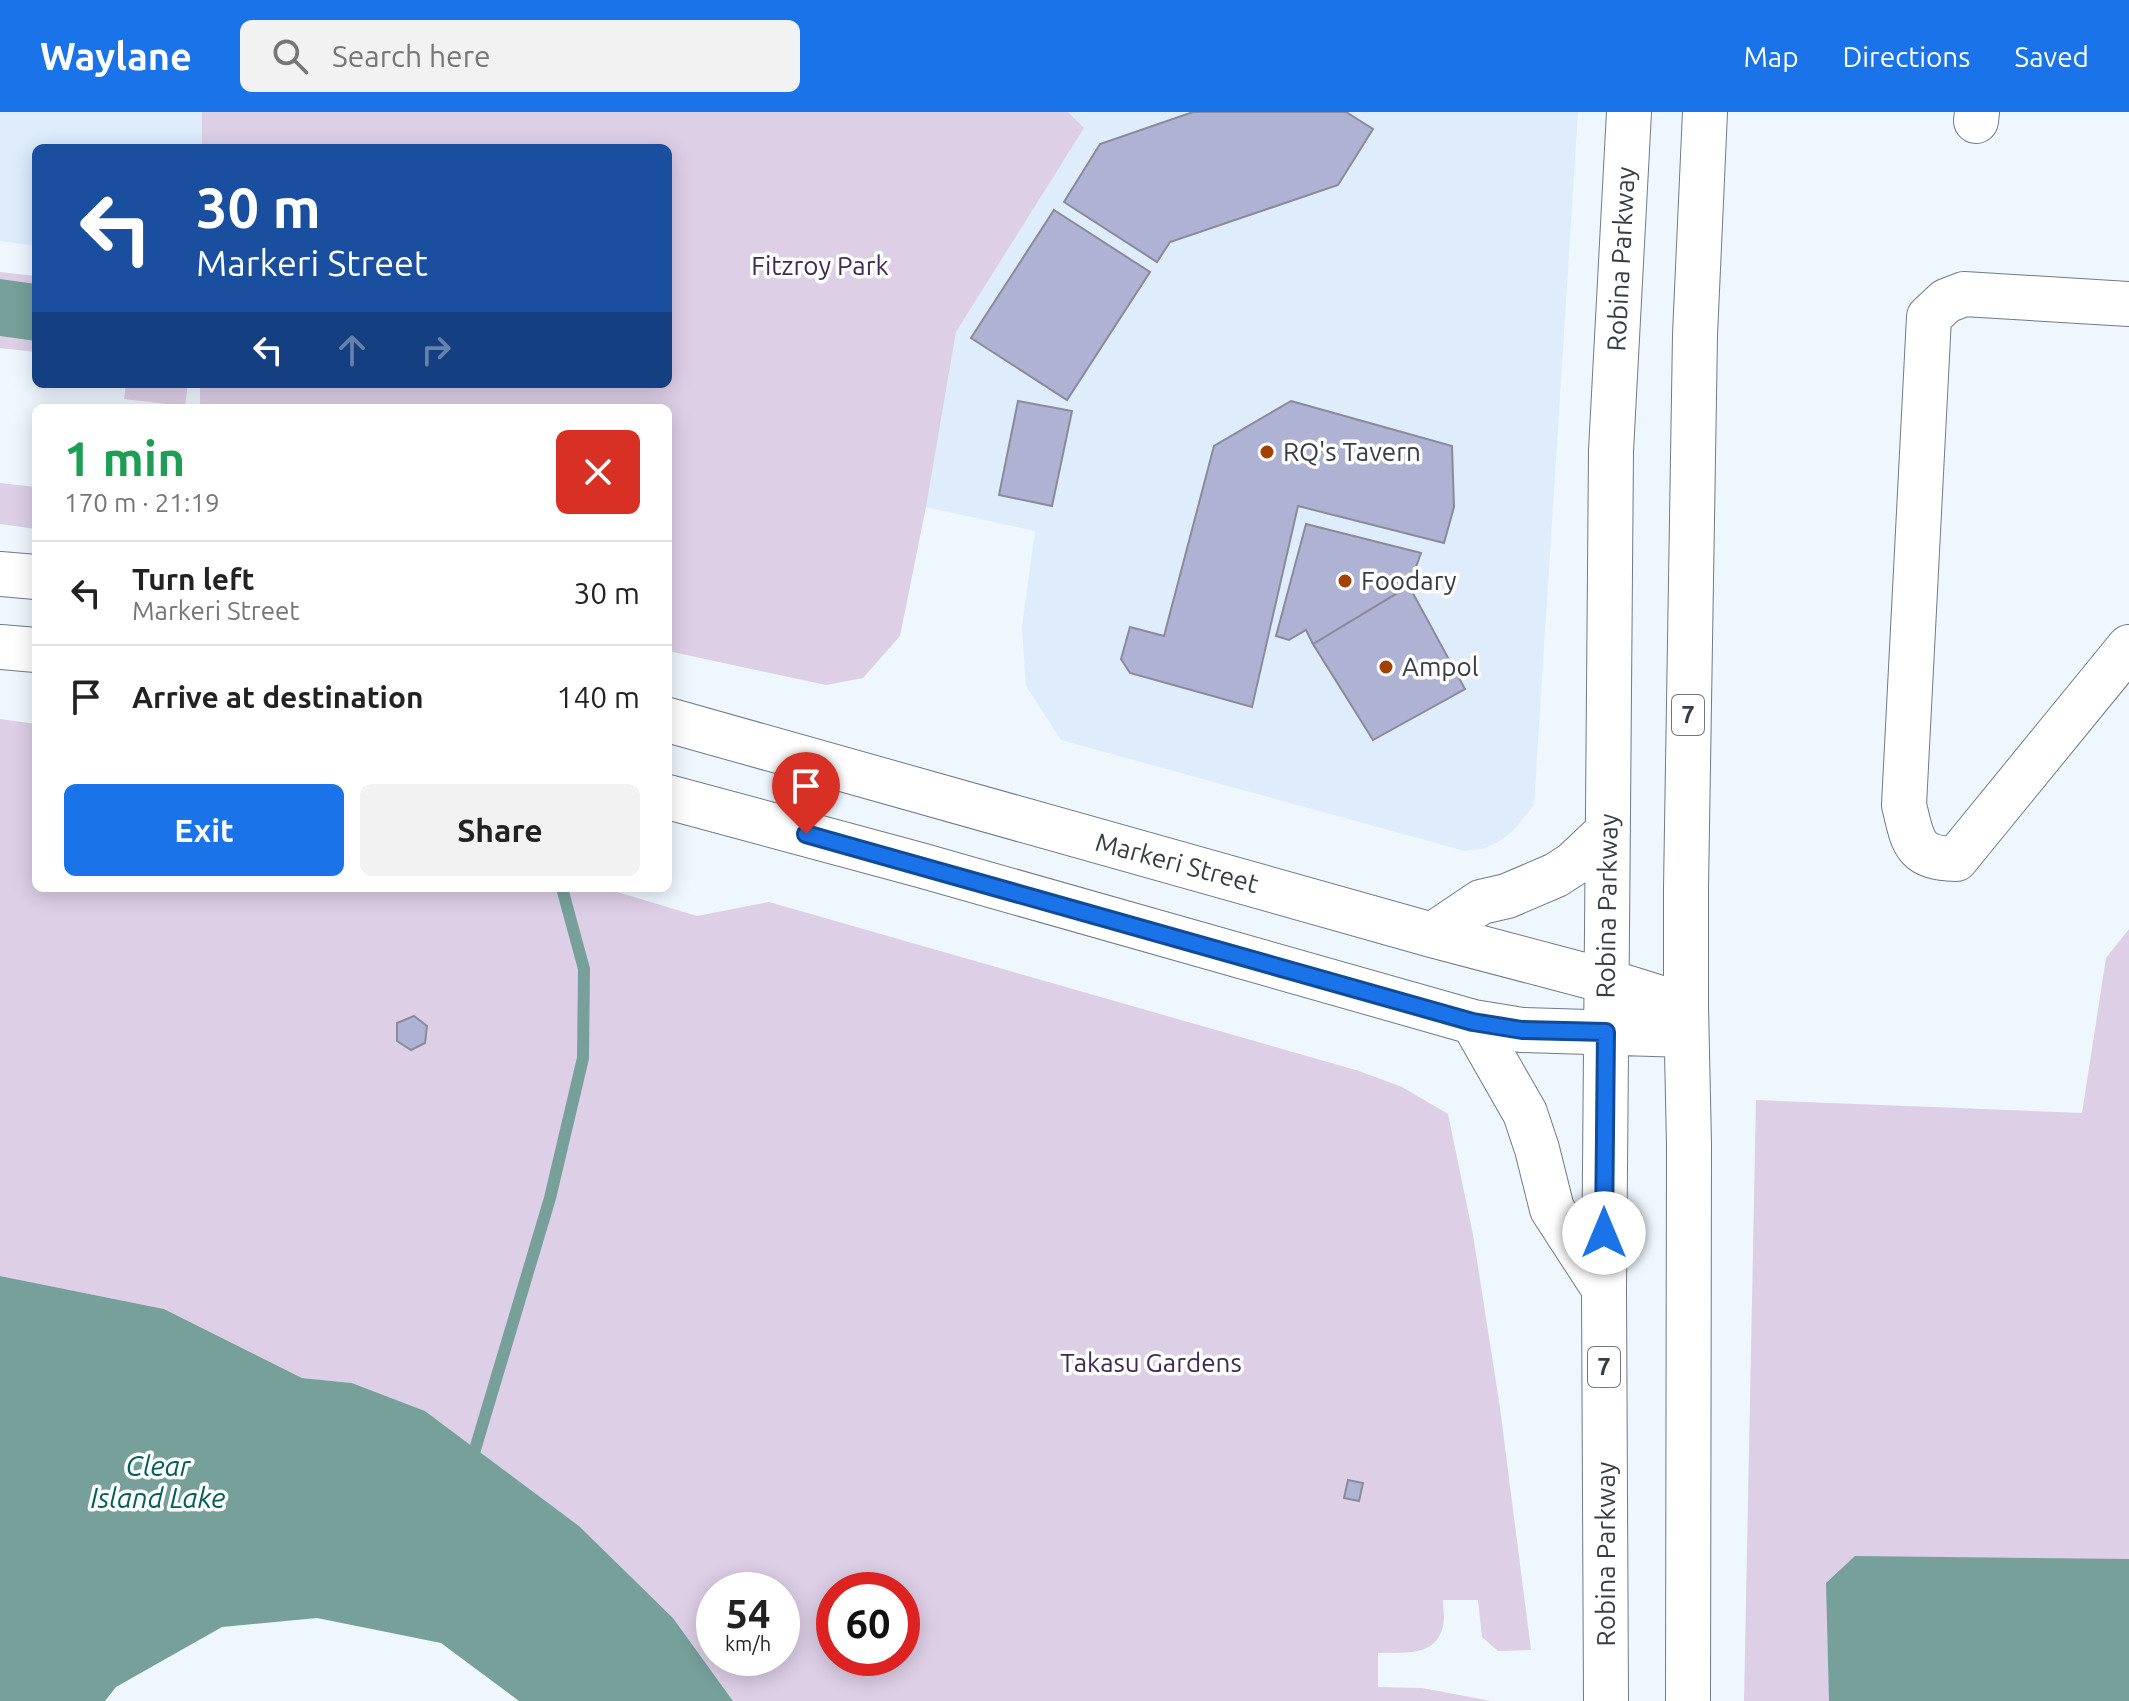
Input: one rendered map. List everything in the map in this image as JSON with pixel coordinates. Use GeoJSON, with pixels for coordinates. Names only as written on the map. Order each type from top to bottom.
{"type":"FeatureCollection","features":[{"type":"Feature","properties":{"kind":"main road","name":"Robina Parkway"},"geometry":{"type":"LineString","coordinates":[[1606,1701],[1604,1289],[1611,451],[1629,112]]}},
{"type":"Feature","properties":{"kind":"main road","name":"7"},"geometry":{"type":"LineString","coordinates":[[1688,1701],[1689,1144],[1686,1020],[1693,409],[1705,112]]}},
{"type":"Feature","properties":{"kind":"main road"},"geometry":{"type":"LineString","coordinates":[[2129,304],[1964,294],[1946,301],[1929,317],[1904,805],[1917,847],[1932,859],[1956,859],[2129,647]]}},
{"type":"Feature","properties":{"kind":"main road"},"geometry":{"type":"LineString","coordinates":[[0,574],[32,577]]}},
{"type":"Feature","properties":{"kind":"main road"},"geometry":{"type":"LineString","coordinates":[[0,647],[32,650]]}},
{"type":"Feature","properties":{"kind":"main road","name":"Markeri Street"},"geometry":{"type":"LineString","coordinates":[[672,721],[1606,981],[1686,1020]]}},
{"type":"Feature","properties":{"kind":"main road"},"geometry":{"type":"LineString","coordinates":[[672,798],[1473,1022],[1522,1030],[1606,1032],[1686,1020]]}},
{"type":"Feature","properties":{"kind":"main road"},"geometry":{"type":"LineString","coordinates":[[1432,935],[1481,902],[1507,896],[1556,875],[1573,864],[1608,831]]}},
{"type":"Feature","properties":{"kind":"main road"},"geometry":{"type":"LineString","coordinates":[[1473,1022],[1525,1113],[1552,1209],[1604,1289]]}},
{"type":"Feature","properties":{"kind":"shaded area"},"geometry":{"type":"Polygon","coordinates":[[[0,112],[202,112],[202,144],[32,144],[32,245],[0,241],[0,112]]]}},
{"type":"Feature","properties":{"kind":"shaded area"},"geometry":{"type":"Polygon","coordinates":[[[1068,112],[1578,112],[1534,805],[1512,832],[1498,842],[1482,849],[1465,851],[1061,740],[1026,686],[1022,627],[1035,531],[926,507],[956,332],[1084,128],[1068,112]]]}},
{"type":"Feature","properties":{"kind":"green space","name":"Fitzroy Park"},"geometry":{"type":"Polygon","coordinates":[[[202,112],[1068,112],[1084,128],[956,332],[900,636],[863,678],[826,685],[672,652],[672,404],[200,404],[200,388],[672,388],[672,144],[202,144],[202,112]]]}},
{"type":"Feature","properties":{"kind":"green space"},"geometry":{"type":"Polygon","coordinates":[[[0,272],[32,276],[32,352],[0,348],[0,272]]]}},
{"type":"Feature","properties":{"kind":"green space"},"geometry":{"type":"Polygon","coordinates":[[[125,388],[187,388],[185,404],[124,399],[125,388]]]}},
{"type":"Feature","properties":{"kind":"green space"},"geometry":{"type":"Polygon","coordinates":[[[0,483],[32,487],[32,528],[0,524],[0,483]]]}},
{"type":"Feature","properties":{"kind":"green space","name":"Takasu Gardens"},"geometry":{"type":"Polygon","coordinates":[[[0,719],[32,723],[32,892],[617,892],[697,916],[769,902],[1359,1071],[1402,1087],[1448,1114],[1473,1235],[1500,1408],[1531,1650],[1498,1651],[1482,1637],[1478,1600],[1443,1600],[1443,1626],[1433,1644],[1417,1651],[1378,1653],[1378,1687],[1422,1688],[1491,1701],[733,1701],[715,1676],[800,1676],[800,1572],[696,1572],[696,1650],[673,1618],[579,1526],[425,1411],[352,1383],[302,1378],[164,1309],[0,1276],[0,719]]]}},
{"type":"Feature","properties":{"kind":"green space"},"geometry":{"type":"Polygon","coordinates":[[[2129,929],[2129,1701],[1744,1701],[1756,1100],[2082,1113],[2106,958],[2129,929]]]}},
{"type":"Feature","properties":{"kind":"water"},"geometry":{"type":"Polygon","coordinates":[[[0,279],[32,283],[32,340],[0,336],[0,279]]]}},
{"type":"Feature","properties":{"kind":"water","name":"Clear Island Lake"},"geometry":{"type":"Polygon","coordinates":[[[0,1276],[164,1309],[302,1378],[352,1383],[425,1411],[579,1526],[673,1618],[696,1650],[696,1676],[715,1676],[733,1701],[519,1701],[441,1643],[317,1618],[222,1627],[116,1687],[105,1701],[0,1701],[0,1276]]]}},
{"type":"Feature","properties":{"kind":"water"},"geometry":{"type":"Polygon","coordinates":[[[1855,1556],[2129,1559],[2129,1701],[1829,1701],[1826,1583],[1855,1556]]]}},
{"type":"Feature","properties":{"kind":"building"},"geometry":{"type":"Polygon","coordinates":[[[1193,112],[1346,112],[1373,129],[1338,185],[1170,242],[1157,262],[1064,202],[1100,144],[1193,112]]]}},
{"type":"Feature","properties":{"kind":"building"},"geometry":{"type":"Polygon","coordinates":[[[1054,210],[1150,272],[1067,400],[971,338],[1054,210]]]}},
{"type":"Feature","properties":{"kind":"building"},"geometry":{"type":"Polygon","coordinates":[[[1018,401],[1072,411],[1052,506],[999,495],[1018,401]]]}},
{"type":"Feature","properties":{"kind":"building"},"geometry":{"type":"Polygon","coordinates":[[[1291,401],[1452,446],[1454,507],[1444,543],[1298,506],[1252,707],[1130,673],[1121,659],[1130,627],[1164,636],[1214,446],[1291,401]]]}},
{"type":"Feature","properties":{"kind":"building"},"geometry":{"type":"Polygon","coordinates":[[[1306,524],[1421,553],[1409,586],[1313,644],[1306,630],[1289,640],[1276,636],[1306,524]]]}},
{"type":"Feature","properties":{"kind":"building"},"geometry":{"type":"Polygon","coordinates":[[[1409,586],[1465,689],[1373,740],[1313,644],[1409,586]]]}},
{"type":"Feature","properties":{"kind":"building"},"geometry":{"type":"Polygon","coordinates":[[[414,1016],[427,1026],[425,1043],[411,1050],[397,1041],[397,1023],[414,1016]]]}},
{"type":"Feature","properties":{"kind":"building"},"geometry":{"type":"Polygon","coordinates":[[[1348,1480],[1363,1483],[1359,1501],[1344,1498],[1348,1480]]]}},
{"type":"Feature","properties":{"kind":"waterway"},"geometry":{"type":"LineString","coordinates":[[471,1463],[550,1198],[583,1058],[584,969],[563,892]]}},
{"type":"Feature","properties":{"kind":"place","name":"RQ's Tavern"},"geometry":{"type":"Point","coordinates":[1267,452]}},
{"type":"Feature","properties":{"kind":"place","name":"Foodary"},"geometry":{"type":"Point","coordinates":[1345,581]}},
{"type":"Feature","properties":{"kind":"place","name":"Ampol"},"geometry":{"type":"Point","coordinates":[1386,667]}},
{"type":"Feature","properties":{"kind":"route"},"geometry":{"type":"LineString","coordinates":[[806,834],[1473,1022],[1522,1030],[1606,1032],[1604,1233]]}}]}
